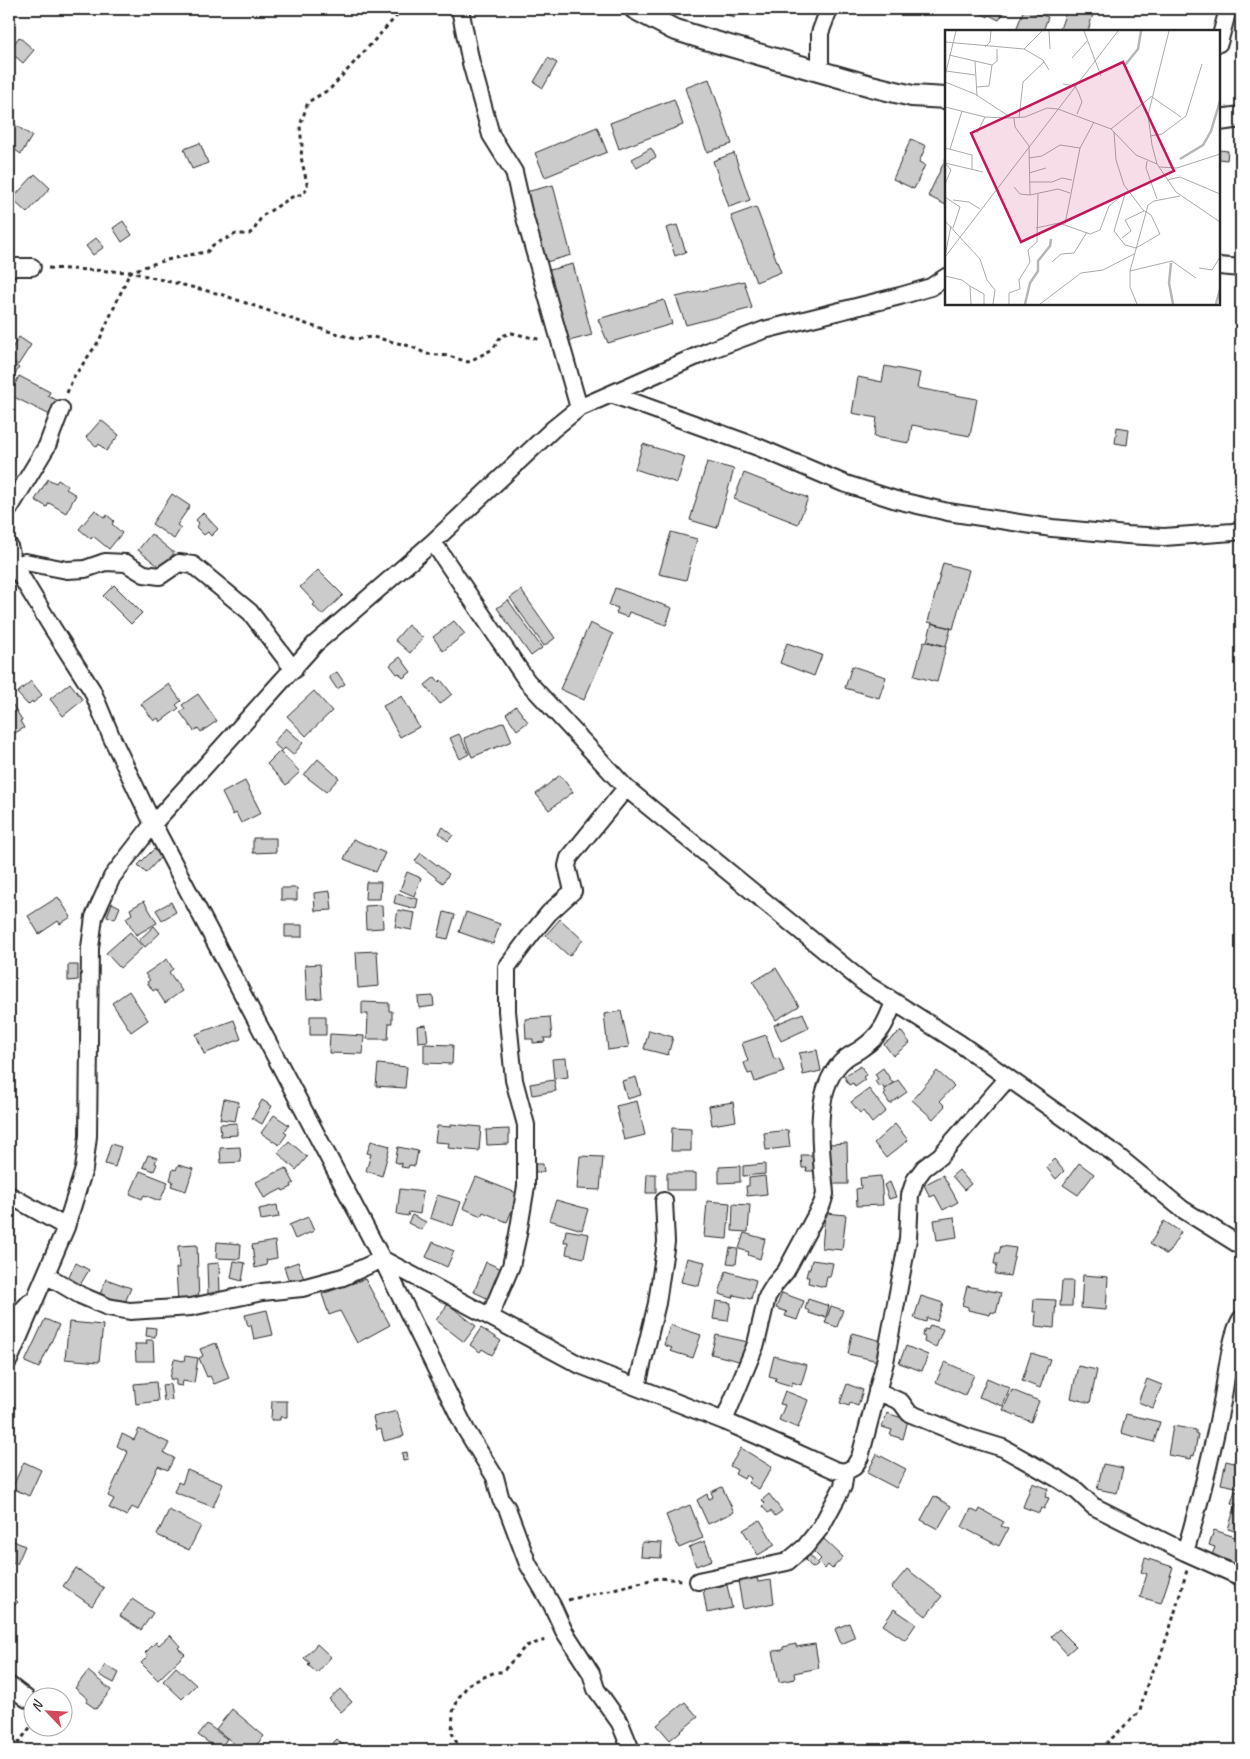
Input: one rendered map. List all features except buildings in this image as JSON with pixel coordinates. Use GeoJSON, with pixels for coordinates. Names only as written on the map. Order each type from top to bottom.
{"type":"FeatureCollection","features":[{"type":"Feature","properties":{"kind":"street"},"geometry":{"type":"LineString","coordinates":[[460,9],[471,63],[491,135],[514,172],[523,211],[579,408]]}},
{"type":"Feature","properties":{"kind":"street"},"geometry":{"type":"LineString","coordinates":[[635,9],[673,29],[871,86],[912,96],[945,98]]}},
{"type":"Feature","properties":{"kind":"street"},"geometry":{"type":"LineString","coordinates":[[820,71],[820,33],[829,9]]}},
{"type":"Feature","properties":{"kind":"street"},"geometry":{"type":"LineString","coordinates":[[1220,39],[1228,9]]}},
{"type":"Feature","properties":{"kind":"street"},"geometry":{"type":"LineString","coordinates":[[1220,120],[1241,117]]}},
{"type":"Feature","properties":{"kind":"street"},"geometry":{"type":"LineString","coordinates":[[1220,266],[1241,268]]}},
{"type":"Feature","properties":{"kind":"street"},"geometry":{"type":"LineString","coordinates":[[9,267],[32,267]]}},
{"type":"Feature","properties":{"kind":"street"},"geometry":{"type":"LineString","coordinates":[[9,1360],[66,1227],[84,1169],[88,1136],[90,948],[94,917],[112,877],[153,824],[294,670],[315,644],[433,542],[553,429],[579,408],[764,330],[900,296],[931,287],[945,278]]}},
{"type":"Feature","properties":{"kind":"street"},"geometry":{"type":"LineString","coordinates":[[611,394],[758,447],[843,483],[896,500],[948,512],[1052,528],[1127,535],[1164,537],[1238,535]]}},
{"type":"Feature","properties":{"kind":"street"},"geometry":{"type":"LineString","coordinates":[[9,509],[47,446],[61,409]]}},
{"type":"Feature","properties":{"kind":"street"},"geometry":{"type":"LineString","coordinates":[[433,542],[528,681],[626,788],[863,982],[959,1043],[1115,1154],[1182,1209],[1241,1246]]}},
{"type":"Feature","properties":{"kind":"street"},"geometry":{"type":"LineString","coordinates":[[9,546],[12,567],[92,690],[111,736],[153,824],[382,1259],[466,1430],[495,1477],[501,1500],[507,1508],[528,1564],[552,1605],[564,1631],[591,1673],[596,1688],[620,1724],[631,1750]]}},
{"type":"Feature","properties":{"kind":"street"},"geometry":{"type":"LineString","coordinates":[[12,567],[24,562],[67,570],[85,569],[106,562],[126,563],[144,574],[160,576],[179,563],[193,565],[250,612],[294,670]]}},
{"type":"Feature","properties":{"kind":"street"},"geometry":{"type":"LineString","coordinates":[[490,1316],[511,1266],[526,1186],[526,1125],[514,1080],[507,1011],[507,967],[544,919],[573,891],[567,866],[569,858],[626,788]]}},
{"type":"Feature","properties":{"kind":"street"},"geometry":{"type":"LineString","coordinates":[[724,1421],[756,1344],[767,1297],[786,1271],[822,1204],[825,1194],[820,1120],[825,1091],[835,1070],[845,1059],[875,1039],[885,1024],[894,1002]]}},
{"type":"Feature","properties":{"kind":"street"},"geometry":{"type":"LineString","coordinates":[[382,1259],[580,1365],[724,1421],[835,1470],[845,1472],[854,1467],[860,1457],[884,1362],[908,1239],[910,1195],[915,1180],[924,1168],[940,1156],[1008,1078]]}},
{"type":"Feature","properties":{"kind":"street"},"geometry":{"type":"LineString","coordinates":[[9,1195],[66,1227]]}},
{"type":"Feature","properties":{"kind":"street"},"geometry":{"type":"LineString","coordinates":[[637,1386],[657,1303],[666,1242],[664,1200]]}},
{"type":"Feature","properties":{"kind":"street"},"geometry":{"type":"LineString","coordinates":[[46,1275],[80,1295],[108,1307],[130,1311],[191,1307],[262,1292],[302,1288],[343,1277],[382,1259]]}},
{"type":"Feature","properties":{"kind":"street"},"geometry":{"type":"LineString","coordinates":[[9,1324],[40,1291]]}},
{"type":"Feature","properties":{"kind":"street"},"geometry":{"type":"LineString","coordinates":[[1185,1552],[1199,1508],[1222,1403],[1233,1339],[1241,1320]]}},
{"type":"Feature","properties":{"kind":"street"},"geometry":{"type":"LineString","coordinates":[[877,1391],[900,1402],[909,1413],[968,1437],[1003,1448],[1060,1480],[1077,1491],[1093,1506],[1185,1552],[1241,1577]]}},
{"type":"Feature","properties":{"kind":"street"},"geometry":{"type":"LineString","coordinates":[[698,1581],[787,1562],[805,1547],[821,1527],[843,1486],[845,1472]]}},
{"type":"Feature","properties":{"kind":"street"},"geometry":{"type":"LineString","coordinates":[[9,1685],[22,1694]]}},
{"type":"Feature","properties":{"kind":"path"},"geometry":{"type":"LineString","coordinates":[[61,409],[73,378],[99,341],[130,272],[154,262],[207,252],[213,245],[236,234],[249,234],[254,230],[262,216],[292,197],[303,194],[308,188],[308,184],[301,157],[300,126],[308,102],[330,89],[403,9]]}},
{"type":"Feature","properties":{"kind":"path"},"geometry":{"type":"LineString","coordinates":[[32,267],[130,272],[220,294],[355,339],[373,337],[410,346],[427,354],[449,356],[468,362],[492,349],[501,336],[512,332],[561,344]]}},
{"type":"Feature","properties":{"kind":"path"},"geometry":{"type":"LineString","coordinates":[[1091,1750],[1106,1744],[1140,1711],[1152,1670],[1160,1657],[1172,1622],[1187,1570],[1185,1552]]}},
{"type":"Feature","properties":{"kind":"path"},"geometry":{"type":"LineString","coordinates":[[13,1750],[24,1736]]}}]}
